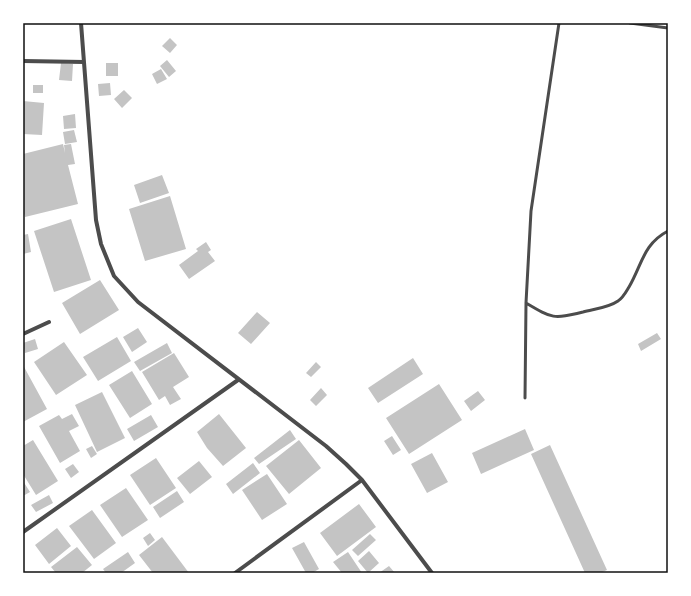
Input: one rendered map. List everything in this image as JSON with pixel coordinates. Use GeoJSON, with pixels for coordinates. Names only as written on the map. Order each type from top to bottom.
{"type":"FeatureCollection","features":[{"type":"Feature","properties":{"kind":"street"},"geometry":{"type":"LineString","coordinates":[[81,23],[96,220],[101,244],[114,276],[138,302],[326,446],[346,464],[362,480],[432,573]]}},
{"type":"Feature","properties":{"kind":"street"},"geometry":{"type":"LineString","coordinates":[[23,61],[84,62]]}},
{"type":"Feature","properties":{"kind":"street"},"geometry":{"type":"LineString","coordinates":[[23,334],[49,322]]}},
{"type":"Feature","properties":{"kind":"street"},"geometry":{"type":"LineString","coordinates":[[23,532],[238,380]]}},
{"type":"Feature","properties":{"kind":"street"},"geometry":{"type":"LineString","coordinates":[[235,573],[362,480]]}},
{"type":"Feature","properties":{"kind":"lane"},"geometry":{"type":"LineString","coordinates":[[525,398],[526,303],[531,211],[559,23]]}},
{"type":"Feature","properties":{"kind":"lane"},"geometry":{"type":"LineString","coordinates":[[630,23],[668,28]]}},
{"type":"Feature","properties":{"kind":"lane"},"geometry":{"type":"LineString","coordinates":[[526,303],[546,316],[558,318],[610,305],[618,301],[623,296],[634,278],[647,249],[657,238],[668,231]]}},
{"type":"Feature","properties":{"kind":"building"},"geometry":{"type":"Polygon","coordinates":[[[170,38],[177,45],[170,53],[162,46],[170,38]]]}},
{"type":"Feature","properties":{"kind":"building"},"geometry":{"type":"Polygon","coordinates":[[[167,60],[176,71],[169,77],[160,66],[167,60]]]}},
{"type":"Feature","properties":{"kind":"building"},"geometry":{"type":"Polygon","coordinates":[[[61,63],[73,64],[72,81],[59,80],[61,63]]]}},
{"type":"Feature","properties":{"kind":"building"},"geometry":{"type":"Polygon","coordinates":[[[106,63],[118,63],[118,76],[106,76],[106,63]]]}},
{"type":"Feature","properties":{"kind":"building"},"geometry":{"type":"Polygon","coordinates":[[[161,69],[167,79],[157,84],[152,74],[161,69]]]}},
{"type":"Feature","properties":{"kind":"building"},"geometry":{"type":"Polygon","coordinates":[[[110,83],[111,95],[99,96],[98,84],[110,83]]]}},
{"type":"Feature","properties":{"kind":"building"},"geometry":{"type":"Polygon","coordinates":[[[33,85],[43,85],[43,93],[33,93],[33,85]]]}},
{"type":"Feature","properties":{"kind":"building"},"geometry":{"type":"Polygon","coordinates":[[[124,90],[132,98],[122,108],[114,99],[124,90]]]}},
{"type":"Feature","properties":{"kind":"building"},"geometry":{"type":"Polygon","coordinates":[[[23,101],[44,103],[42,135],[23,134],[23,101]]]}},
{"type":"Feature","properties":{"kind":"building"},"geometry":{"type":"Polygon","coordinates":[[[75,114],[76,128],[64,129],[63,116],[75,114]]]}},
{"type":"Feature","properties":{"kind":"building"},"geometry":{"type":"Polygon","coordinates":[[[74,130],[77,142],[65,144],[63,132],[74,130]]]}},
{"type":"Feature","properties":{"kind":"building"},"geometry":{"type":"Polygon","coordinates":[[[63,144],[65,153],[64,145],[71,144],[75,164],[68,165],[78,204],[25,217],[23,210],[23,154],[63,144]]]}},
{"type":"Feature","properties":{"kind":"building"},"geometry":{"type":"Polygon","coordinates":[[[162,175],[169,193],[140,203],[134,185],[162,175]]]}},
{"type":"Feature","properties":{"kind":"building"},"geometry":{"type":"Polygon","coordinates":[[[170,196],[186,249],[145,261],[129,209],[170,196]]]}},
{"type":"Feature","properties":{"kind":"building"},"geometry":{"type":"Polygon","coordinates":[[[71,219],[91,280],[54,292],[34,231],[71,219]]]}},
{"type":"Feature","properties":{"kind":"building"},"geometry":{"type":"Polygon","coordinates":[[[28,234],[31,252],[23,254],[23,235],[28,234]]]}},
{"type":"Feature","properties":{"kind":"building"},"geometry":{"type":"Polygon","coordinates":[[[206,242],[211,250],[208,252],[215,261],[189,279],[179,265],[198,251],[196,249],[206,242]]]}},
{"type":"Feature","properties":{"kind":"building"},"geometry":{"type":"Polygon","coordinates":[[[100,280],[119,310],[80,334],[62,303],[100,280]]]}},
{"type":"Feature","properties":{"kind":"building"},"geometry":{"type":"Polygon","coordinates":[[[257,312],[270,323],[251,344],[238,333],[257,312]]]}},
{"type":"Feature","properties":{"kind":"building"},"geometry":{"type":"Polygon","coordinates":[[[138,328],[147,342],[132,352],[123,337],[138,328]]]}},
{"type":"Feature","properties":{"kind":"building"},"geometry":{"type":"Polygon","coordinates":[[[657,333],[661,339],[641,351],[638,344],[657,333]]]}},
{"type":"Feature","properties":{"kind":"building"},"geometry":{"type":"Polygon","coordinates":[[[117,337],[131,361],[98,381],[83,357],[117,337]]]}},
{"type":"Feature","properties":{"kind":"building"},"geometry":{"type":"Polygon","coordinates":[[[35,339],[38,349],[25,353],[23,343],[35,339]]]}},
{"type":"Feature","properties":{"kind":"building"},"geometry":{"type":"Polygon","coordinates":[[[64,342],[87,375],[56,395],[34,362],[64,342]]]}},
{"type":"Feature","properties":{"kind":"building"},"geometry":{"type":"Polygon","coordinates":[[[167,343],[172,353],[140,371],[134,362],[167,343]]]}},
{"type":"Feature","properties":{"kind":"building"},"geometry":{"type":"Polygon","coordinates":[[[174,353],[189,377],[173,387],[181,399],[170,405],[165,396],[159,400],[142,372],[174,353]]]}},
{"type":"Feature","properties":{"kind":"building"},"geometry":{"type":"Polygon","coordinates":[[[413,358],[423,374],[378,403],[368,388],[413,358]]]}},
{"type":"Feature","properties":{"kind":"building"},"geometry":{"type":"Polygon","coordinates":[[[316,362],[321,367],[311,377],[306,373],[316,362]]]}},
{"type":"Feature","properties":{"kind":"building"},"geometry":{"type":"Polygon","coordinates":[[[23,365],[47,409],[23,422],[23,365]]]}},
{"type":"Feature","properties":{"kind":"building"},"geometry":{"type":"Polygon","coordinates":[[[132,371],[152,404],[130,418],[109,385],[132,371]]]}},
{"type":"Feature","properties":{"kind":"building"},"geometry":{"type":"Polygon","coordinates":[[[439,384],[462,420],[409,454],[386,418],[439,384]]]}},
{"type":"Feature","properties":{"kind":"building"},"geometry":{"type":"Polygon","coordinates":[[[321,388],[327,395],[316,406],[310,400],[321,388]]]}},
{"type":"Feature","properties":{"kind":"building"},"geometry":{"type":"Polygon","coordinates":[[[478,391],[485,400],[471,411],[464,401],[478,391]]]}},
{"type":"Feature","properties":{"kind":"building"},"geometry":{"type":"Polygon","coordinates":[[[102,392],[125,438],[97,452],[75,405],[102,392]]]}},
{"type":"Feature","properties":{"kind":"building"},"geometry":{"type":"Polygon","coordinates":[[[72,414],[79,426],[69,431],[80,451],[60,463],[39,426],[59,415],[62,419],[72,414]]]}},
{"type":"Feature","properties":{"kind":"building"},"geometry":{"type":"Polygon","coordinates":[[[219,414],[246,448],[223,466],[207,448],[197,432],[219,414]]]}},
{"type":"Feature","properties":{"kind":"building"},"geometry":{"type":"Polygon","coordinates":[[[151,415],[158,427],[134,441],[127,429],[151,415]]]}},
{"type":"Feature","properties":{"kind":"building"},"geometry":{"type":"Polygon","coordinates":[[[525,429],[534,450],[481,474],[472,453],[525,429]]]}},
{"type":"Feature","properties":{"kind":"building"},"geometry":{"type":"Polygon","coordinates":[[[290,430],[296,439],[259,464],[254,458],[290,430]]]}},
{"type":"Feature","properties":{"kind":"building"},"geometry":{"type":"Polygon","coordinates":[[[392,436],[401,450],[393,455],[384,441],[392,436]]]}},
{"type":"Feature","properties":{"kind":"building"},"geometry":{"type":"Polygon","coordinates":[[[33,440],[58,481],[36,495],[23,474],[23,446],[33,440]]]}},
{"type":"Feature","properties":{"kind":"building"},"geometry":{"type":"Polygon","coordinates":[[[299,440],[321,468],[289,494],[266,466],[299,440]]]}},
{"type":"Feature","properties":{"kind":"building"},"geometry":{"type":"Polygon","coordinates":[[[550,445],[607,570],[600,573],[585,573],[531,454],[550,445]]]}},
{"type":"Feature","properties":{"kind":"building"},"geometry":{"type":"Polygon","coordinates":[[[92,446],[97,454],[91,458],[86,449],[92,446]]]}},
{"type":"Feature","properties":{"kind":"building"},"geometry":{"type":"Polygon","coordinates":[[[432,453],[448,482],[427,493],[411,464],[432,453]]]}},
{"type":"Feature","properties":{"kind":"building"},"geometry":{"type":"Polygon","coordinates":[[[156,458],[176,488],[150,505],[130,475],[156,458]]]}},
{"type":"Feature","properties":{"kind":"building"},"geometry":{"type":"Polygon","coordinates":[[[199,461],[212,477],[190,494],[177,478],[199,461]]]}},
{"type":"Feature","properties":{"kind":"building"},"geometry":{"type":"Polygon","coordinates":[[[253,463],[260,473],[233,494],[226,484],[253,463]]]}},
{"type":"Feature","properties":{"kind":"building"},"geometry":{"type":"Polygon","coordinates":[[[73,464],[79,472],[71,478],[65,469],[73,464]]]}},
{"type":"Feature","properties":{"kind":"building"},"geometry":{"type":"Polygon","coordinates":[[[267,474],[287,504],[262,520],[242,490],[267,474]]]}},
{"type":"Feature","properties":{"kind":"building"},"geometry":{"type":"Polygon","coordinates":[[[23,481],[30,492],[23,496],[23,481]]]}},
{"type":"Feature","properties":{"kind":"building"},"geometry":{"type":"Polygon","coordinates":[[[126,488],[148,520],[122,537],[100,505],[126,488]]]}},
{"type":"Feature","properties":{"kind":"building"},"geometry":{"type":"Polygon","coordinates":[[[177,491],[184,502],[160,518],[153,507],[177,491]]]}},
{"type":"Feature","properties":{"kind":"building"},"geometry":{"type":"Polygon","coordinates":[[[49,495],[53,503],[36,512],[31,505],[49,495]]]}},
{"type":"Feature","properties":{"kind":"building"},"geometry":{"type":"Polygon","coordinates":[[[359,504],[376,527],[337,556],[320,533],[359,504]]]}},
{"type":"Feature","properties":{"kind":"building"},"geometry":{"type":"Polygon","coordinates":[[[92,510],[116,543],[94,559],[69,526],[92,510]]]}},
{"type":"Feature","properties":{"kind":"building"},"geometry":{"type":"Polygon","coordinates":[[[57,528],[71,546],[49,564],[35,545],[57,528]]]}},
{"type":"Feature","properties":{"kind":"building"},"geometry":{"type":"Polygon","coordinates":[[[150,533],[155,540],[148,546],[143,538],[150,533]]]}},
{"type":"Feature","properties":{"kind":"building"},"geometry":{"type":"Polygon","coordinates":[[[370,534],[376,540],[358,556],[352,550],[370,534]]]}},
{"type":"Feature","properties":{"kind":"building"},"geometry":{"type":"Polygon","coordinates":[[[162,537],[189,573],[153,573],[139,555],[162,537]]]}},
{"type":"Feature","properties":{"kind":"building"},"geometry":{"type":"Polygon","coordinates":[[[304,542],[319,569],[312,573],[306,573],[292,548],[304,542]]]}},
{"type":"Feature","properties":{"kind":"building"},"geometry":{"type":"Polygon","coordinates":[[[77,547],[92,565],[82,573],[56,573],[51,567],[77,547]]]}},
{"type":"Feature","properties":{"kind":"building"},"geometry":{"type":"Polygon","coordinates":[[[369,551],[379,563],[368,573],[358,561],[369,551]]]}},
{"type":"Feature","properties":{"kind":"building"},"geometry":{"type":"Polygon","coordinates":[[[128,552],[135,563],[121,573],[106,573],[103,569],[128,552]]]}},
{"type":"Feature","properties":{"kind":"building"},"geometry":{"type":"Polygon","coordinates":[[[348,552],[362,573],[342,573],[333,562],[348,552]]]}},
{"type":"Feature","properties":{"kind":"building"},"geometry":{"type":"Polygon","coordinates":[[[389,566],[395,573],[379,573],[389,566]]]}}]}
